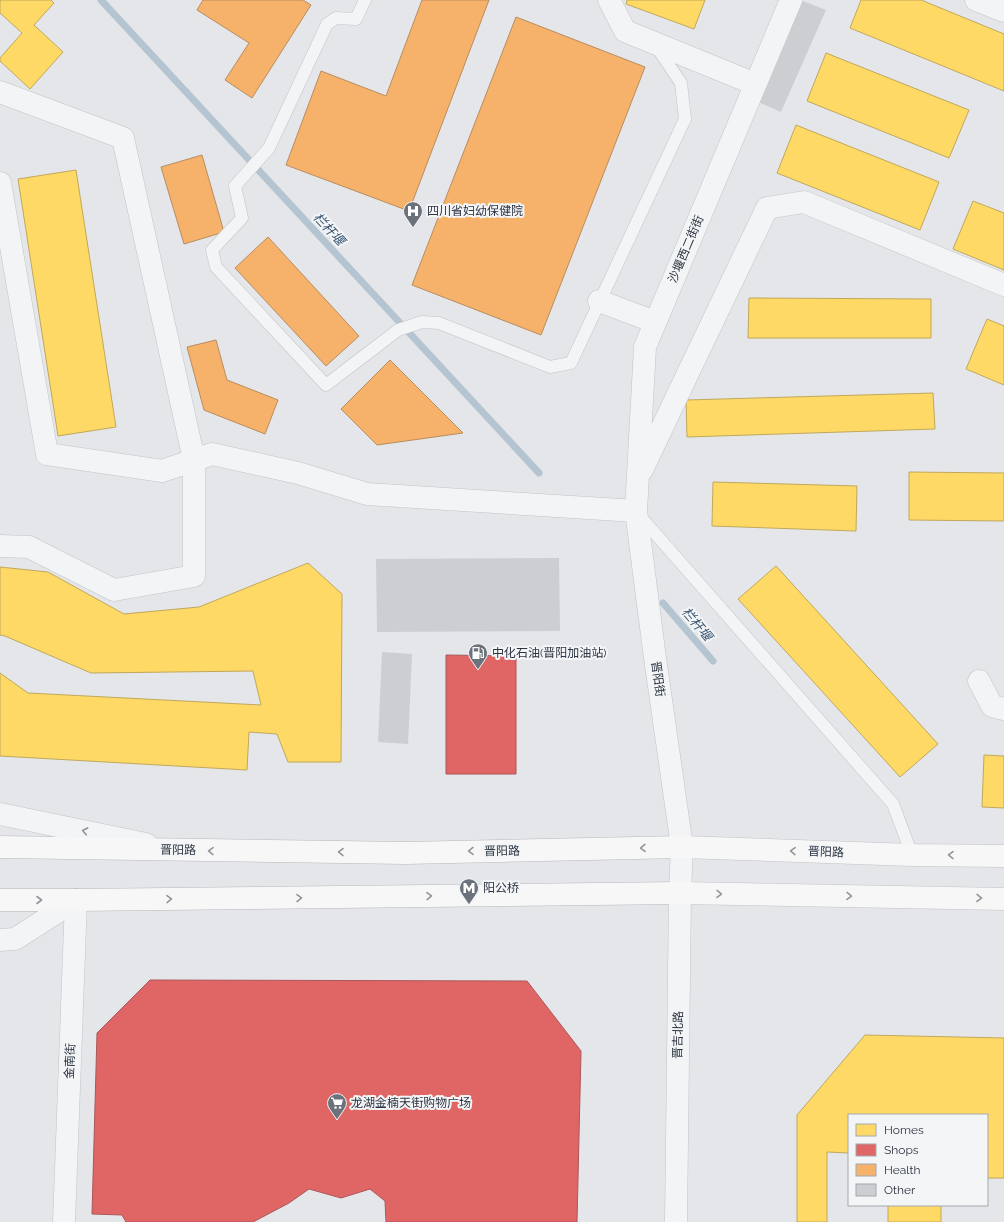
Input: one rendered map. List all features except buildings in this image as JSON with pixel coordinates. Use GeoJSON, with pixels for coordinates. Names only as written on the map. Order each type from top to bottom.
{"type":"FeatureCollection","features":[{"type":"Feature","properties":{"kind":"main road","name":"晋阳路"},"geometry":{"type":"LineString","coordinates":[[0,847],[406,853],[682,847],[912,855],[1004,856]]}},
{"type":"Feature","properties":{"kind":"main road"},"geometry":{"type":"LineString","coordinates":[[0,900],[680,893],[1004,899]]}},
{"type":"Feature","properties":{"kind":"street"},"geometry":{"type":"LineString","coordinates":[[609,0],[626,31],[755,84]]}},
{"type":"Feature","properties":{"kind":"street","name":"沙堰西二街街"},"geometry":{"type":"LineString","coordinates":[[636,511],[645,346],[791,0]]}},
{"type":"Feature","properties":{"kind":"street"},"geometry":{"type":"LineString","coordinates":[[976,0],[1004,11]]}},
{"type":"Feature","properties":{"kind":"street"},"geometry":{"type":"LineString","coordinates":[[0,92],[123,138],[194,460],[194,576],[114,590],[29,547],[0,546]]}},
{"type":"Feature","properties":{"kind":"street"},"geometry":{"type":"LineString","coordinates":[[0,182],[47,454],[162,471],[212,454],[298,473],[368,494],[636,511]]}},
{"type":"Feature","properties":{"kind":"street"},"geometry":{"type":"LineString","coordinates":[[638,480],[768,208],[804,202],[1004,284]]}},
{"type":"Feature","properties":{"kind":"street"},"geometry":{"type":"LineString","coordinates":[[600,301],[655,322]]}},
{"type":"Feature","properties":{"kind":"street","name":"晋阳街"},"geometry":{"type":"LineString","coordinates":[[636,511],[682,847]]}},
{"type":"Feature","properties":{"kind":"street"},"geometry":{"type":"LineString","coordinates":[[979,681],[992,706],[1004,709]]}},
{"type":"Feature","properties":{"kind":"street"},"geometry":{"type":"LineString","coordinates":[[0,814],[178,850]]}},
{"type":"Feature","properties":{"kind":"street","name":"晋吉北路"},"geometry":{"type":"LineString","coordinates":[[676,1222],[680,893],[682,847]]}},
{"type":"Feature","properties":{"kind":"street"},"geometry":{"type":"LineString","coordinates":[[0,940],[15,939],[76,900]]}},
{"type":"Feature","properties":{"kind":"street","name":"金南街"},"geometry":{"type":"LineString","coordinates":[[64,1222],[76,900]]}},
{"type":"Feature","properties":{"kind":"lane"},"geometry":{"type":"LineString","coordinates":[[365,0],[356,19],[336,18],[327,24],[269,148],[235,186],[242,218],[212,250],[216,267],[326,385],[398,330],[422,322],[439,323],[550,367],[571,363],[686,119],[681,83],[653,42]]}},
{"type":"Feature","properties":{"kind":"lane"},"geometry":{"type":"LineString","coordinates":[[636,511],[893,804],[912,855]]}},
{"type":"Feature","properties":{"kind":"waterway","name":"栏杆堰"},"geometry":{"type":"LineString","coordinates":[[101,0],[539,473]]}},
{"type":"Feature","properties":{"kind":"waterway","name":"栏杆堰"},"geometry":{"type":"LineString","coordinates":[[663,603],[713,661]]}},
{"type":"Feature","properties":{"kind":"place","name":"四川省妇幼保健院"},"geometry":{"type":"Point","coordinates":[413,228]}},
{"type":"Feature","properties":{"kind":"place","name":"中化石油(晋阳加油站)"},"geometry":{"type":"Point","coordinates":[478,670]}},
{"type":"Feature","properties":{"kind":"place","name":"阳公桥"},"geometry":{"type":"Point","coordinates":[469,905]}},
{"type":"Feature","properties":{"kind":"place","name":"龙湖金楠天街购物广场"},"geometry":{"type":"Point","coordinates":[337,1120]}}]}
